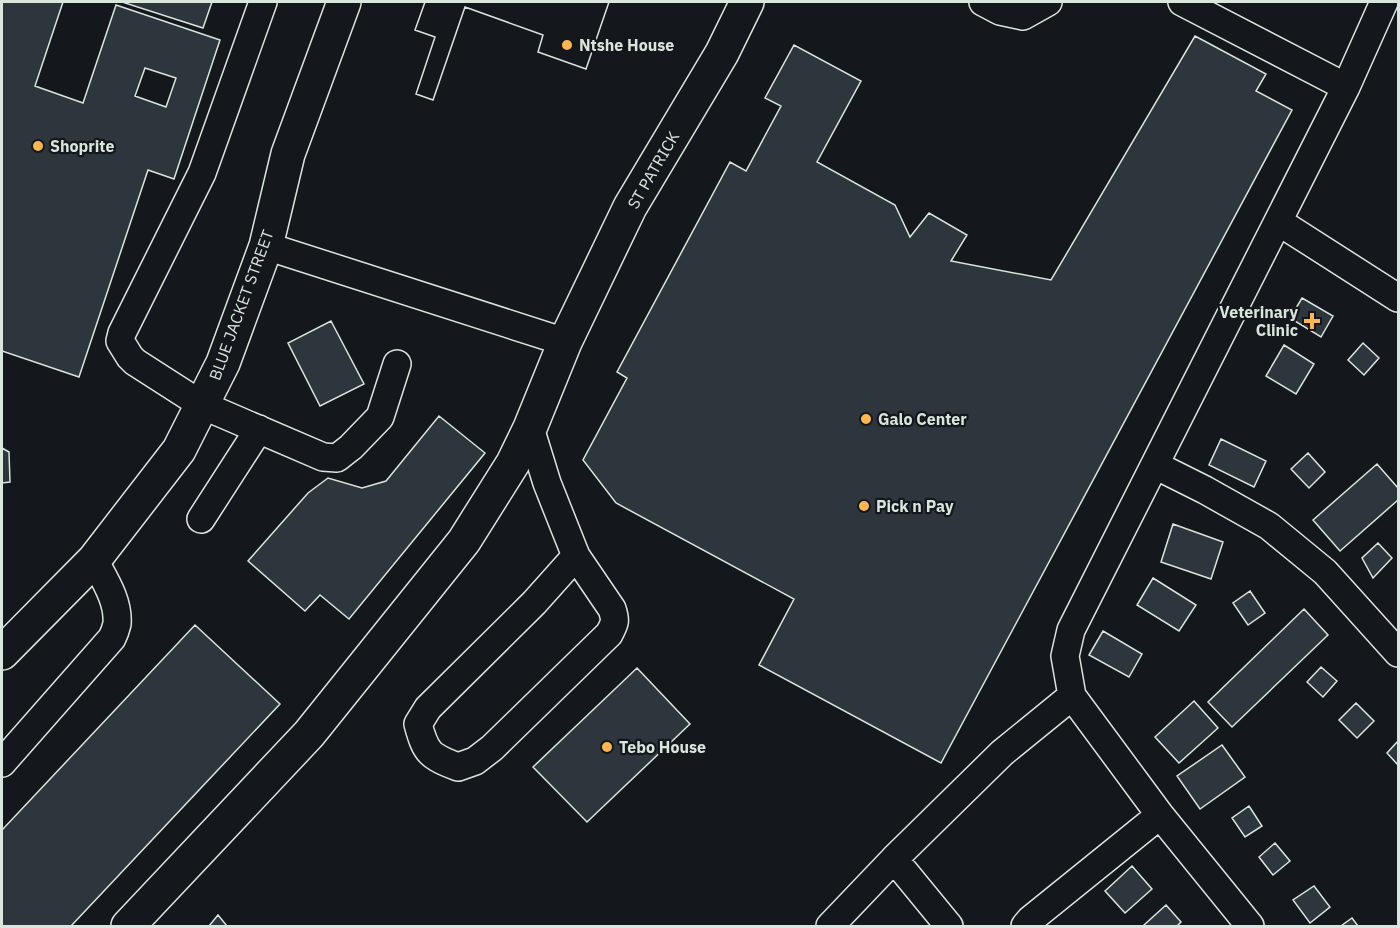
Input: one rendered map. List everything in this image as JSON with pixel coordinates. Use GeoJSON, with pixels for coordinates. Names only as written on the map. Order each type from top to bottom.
{"type":"FeatureCollection","features":[{"type":"Feature","properties":{"kind":"highway","name":"BLUE JACKET STREET"},"geometry":{"type":"LineString","coordinates":[[2,653],[94,560],[179,450],[223,363],[266,246],[288,154],[344,2]]}},
{"type":"Feature","properties":{"kind":"highway","name":"ST PATRICK"},"geometry":{"type":"LineString","coordinates":[[136,921],[309,734],[464,541],[513,463],[565,342],[630,207],[722,53],[747,2]]}},
{"type":"Feature","properties":{"kind":"street"},"geometry":{"type":"LineString","coordinates":[[263,2],[202,172],[120,341],[135,362],[202,405],[323,457],[337,458],[380,417],[397,364]]}},
{"type":"Feature","properties":{"kind":"street"},"geometry":{"type":"LineString","coordinates":[[983,2],[1000,11],[1023,16],[1048,2]]}},
{"type":"Feature","properties":{"kind":"street"},"geometry":{"type":"LineString","coordinates":[[1182,2],[1347,87]]}},
{"type":"Feature","properties":{"kind":"street"},"geometry":{"type":"LineString","coordinates":[[1250,927],[1160,815],[1072,696],[1065,657],[1071,630],[1347,87],[1384,2]]}},
{"type":"Feature","properties":{"kind":"street"},"geometry":{"type":"LineString","coordinates":[[1279,222],[1398,298]]}},
{"type":"Feature","properties":{"kind":"street"},"geometry":{"type":"LineString","coordinates":[[266,246],[565,342]]}},
{"type":"Feature","properties":{"kind":"street"},"geometry":{"type":"LineString","coordinates":[[530,428],[547,483],[576,556],[612,609],[615,624],[609,634],[492,748],[475,761],[458,767],[437,759],[424,746],[418,724],[428,708],[534,603],[576,556]]}},
{"type":"Feature","properties":{"kind":"street"},"geometry":{"type":"LineString","coordinates":[[201,519],[259,429]]}},
{"type":"Feature","properties":{"kind":"street"},"geometry":{"type":"LineString","coordinates":[[1155,465],[1269,526],[1325,572],[1398,653]]}},
{"type":"Feature","properties":{"kind":"street"},"geometry":{"type":"LineString","coordinates":[[2,763],[112,638],[117,624],[114,603],[110,590],[94,560]]}},
{"type":"Feature","properties":{"kind":"street"},"geometry":{"type":"LineString","coordinates":[[831,927],[894,859],[1002,753],[1072,696]]}},
{"type":"Feature","properties":{"kind":"street"},"geometry":{"type":"LineString","coordinates":[[1025,927],[1030,920],[1160,815]]}},
{"type":"Feature","properties":{"kind":"street"},"geometry":{"type":"LineString","coordinates":[[894,859],[949,927]]}},
{"type":"Feature","properties":{"kind":"building"},"geometry":{"type":"Polygon","coordinates":[[[2,2],[63,2],[35,86],[83,103],[116,5],[220,40],[174,179],[148,170],[79,377],[2,351],[2,2]],[[145,68],[135,96],[166,107],[176,78],[145,68]]]}},
{"type":"Feature","properties":{"kind":"building"},"geometry":{"type":"Polygon","coordinates":[[[126,2],[212,2],[203,28],[126,2]]]}},
{"type":"Feature","properties":{"kind":"building","name":"Ntshe House"},"geometry":{"type":"Polygon","coordinates":[[[425,2],[609,2],[586,69],[538,52],[543,35],[465,7],[433,100],[416,94],[435,37],[415,30],[425,2]]]}},
{"type":"Feature","properties":{"kind":"building","name":"Ntshe House"},"geometry":{"type":"Polygon","coordinates":[[[425,2],[609,2],[586,69],[538,52],[543,35],[465,7],[433,100],[416,94],[435,37],[415,30],[425,2]]]}},
{"type":"Feature","properties":{"kind":"building","name":"Galo Center"},"geometry":{"type":"Polygon","coordinates":[[[1195,36],[1266,74],[1256,91],[1292,110],[941,763],[759,665],[794,599],[616,503],[583,460],[627,378],[617,372],[730,162],[746,171],[781,106],[765,98],[794,45],[861,81],[817,162],[895,205],[910,237],[929,213],[967,235],[951,261],[1051,280],[1195,36]]]}},
{"type":"Feature","properties":{"kind":"building"},"geometry":{"type":"Polygon","coordinates":[[[1302,298],[1333,316],[1321,337],[1290,318],[1302,298]]]}},
{"type":"Feature","properties":{"kind":"building"},"geometry":{"type":"Polygon","coordinates":[[[331,321],[364,384],[320,406],[288,343],[331,321]]]}},
{"type":"Feature","properties":{"kind":"building"},"geometry":{"type":"Polygon","coordinates":[[[1363,343],[1379,358],[1364,375],[1348,360],[1363,343]]]}},
{"type":"Feature","properties":{"kind":"building"},"geometry":{"type":"Polygon","coordinates":[[[1284,345],[1314,364],[1296,394],[1266,376],[1284,345]]]}},
{"type":"Feature","properties":{"kind":"building"},"geometry":{"type":"Polygon","coordinates":[[[439,416],[485,453],[349,619],[320,595],[305,611],[248,561],[308,493],[328,478],[362,488],[386,481],[439,416]]]}},
{"type":"Feature","properties":{"kind":"building"},"geometry":{"type":"Polygon","coordinates":[[[1221,439],[1266,461],[1254,487],[1209,465],[1221,439]]]}},
{"type":"Feature","properties":{"kind":"building"},"geometry":{"type":"Polygon","coordinates":[[[2,448],[9,452],[10,482],[2,483],[2,448]]]}},
{"type":"Feature","properties":{"kind":"building"},"geometry":{"type":"Polygon","coordinates":[[[1308,453],[1325,472],[1309,488],[1291,469],[1308,453]]]}},
{"type":"Feature","properties":{"kind":"building"},"geometry":{"type":"Polygon","coordinates":[[[1377,464],[1398,488],[1398,500],[1340,551],[1313,520],[1377,464]]]}},
{"type":"Feature","properties":{"kind":"building"},"geometry":{"type":"Polygon","coordinates":[[[1173,524],[1223,542],[1211,579],[1161,562],[1173,524]]]}},
{"type":"Feature","properties":{"kind":"building"},"geometry":{"type":"Polygon","coordinates":[[[1378,543],[1392,558],[1373,578],[1362,558],[1378,543]]]}},
{"type":"Feature","properties":{"kind":"building"},"geometry":{"type":"Polygon","coordinates":[[[1153,578],[1196,605],[1179,631],[1137,605],[1153,578]]]}},
{"type":"Feature","properties":{"kind":"building"},"geometry":{"type":"Polygon","coordinates":[[[1250,591],[1265,613],[1248,625],[1233,603],[1250,591]]]}},
{"type":"Feature","properties":{"kind":"building"},"geometry":{"type":"Polygon","coordinates":[[[1304,609],[1328,635],[1232,727],[1208,702],[1304,609]]]}},
{"type":"Feature","properties":{"kind":"building"},"geometry":{"type":"Polygon","coordinates":[[[195,625],[280,704],[71,926],[2,926],[2,830],[195,625]]]}},
{"type":"Feature","properties":{"kind":"building"},"geometry":{"type":"Polygon","coordinates":[[[1103,631],[1142,654],[1129,677],[1089,655],[1103,631]]]}},
{"type":"Feature","properties":{"kind":"building"},"geometry":{"type":"Polygon","coordinates":[[[1321,667],[1337,681],[1323,697],[1307,682],[1321,667]]]}},
{"type":"Feature","properties":{"kind":"building"},"geometry":{"type":"Polygon","coordinates":[[[637,668],[690,724],[587,822],[533,767],[637,668]]]}},
{"type":"Feature","properties":{"kind":"building"},"geometry":{"type":"Polygon","coordinates":[[[1194,701],[1218,728],[1179,763],[1155,737],[1194,701]]]}},
{"type":"Feature","properties":{"kind":"building"},"geometry":{"type":"Polygon","coordinates":[[[1356,703],[1374,721],[1357,738],[1339,720],[1356,703]]]}},
{"type":"Feature","properties":{"kind":"building"},"geometry":{"type":"Polygon","coordinates":[[[1398,741],[1398,765],[1387,753],[1398,741]]]}},
{"type":"Feature","properties":{"kind":"building"},"geometry":{"type":"Polygon","coordinates":[[[1222,745],[1245,777],[1200,809],[1177,776],[1222,745]]]}},
{"type":"Feature","properties":{"kind":"building"},"geometry":{"type":"Polygon","coordinates":[[[1249,806],[1262,826],[1245,837],[1232,818],[1249,806]]]}},
{"type":"Feature","properties":{"kind":"building"},"geometry":{"type":"Polygon","coordinates":[[[1275,843],[1290,861],[1273,875],[1259,857],[1275,843]]]}},
{"type":"Feature","properties":{"kind":"building"},"geometry":{"type":"Polygon","coordinates":[[[1132,866],[1152,889],[1125,913],[1105,891],[1132,866]]]}},
{"type":"Feature","properties":{"kind":"building"},"geometry":{"type":"Polygon","coordinates":[[[1314,886],[1330,907],[1310,923],[1293,900],[1314,886]]]}},
{"type":"Feature","properties":{"kind":"building"},"geometry":{"type":"Polygon","coordinates":[[[1166,905],[1181,922],[1177,926],[1144,925],[1166,905]]]}},
{"type":"Feature","properties":{"kind":"building"},"geometry":{"type":"Polygon","coordinates":[[[218,915],[227,926],[209,926],[218,915]]]}},
{"type":"Feature","properties":{"kind":"building"},"geometry":{"type":"Polygon","coordinates":[[[1352,918],[1358,926],[1341,926],[1352,918]]]}},
{"type":"Feature","properties":{"kind":"place","name":"Ntshe House"},"geometry":{"type":"Point","coordinates":[567,45]}},
{"type":"Feature","properties":{"kind":"place","name":"Shoprite"},"geometry":{"type":"Point","coordinates":[38,146]}},
{"type":"Feature","properties":{"kind":"place","name":"Veterinary Clinic"},"geometry":{"type":"Point","coordinates":[1312,321]}},
{"type":"Feature","properties":{"kind":"place","name":"Galo Center"},"geometry":{"type":"Point","coordinates":[866,419]}},
{"type":"Feature","properties":{"kind":"place","name":"Pick n Pay"},"geometry":{"type":"Point","coordinates":[864,506]}},
{"type":"Feature","properties":{"kind":"place","name":"Tebo House"},"geometry":{"type":"Point","coordinates":[607,747]}}]}
